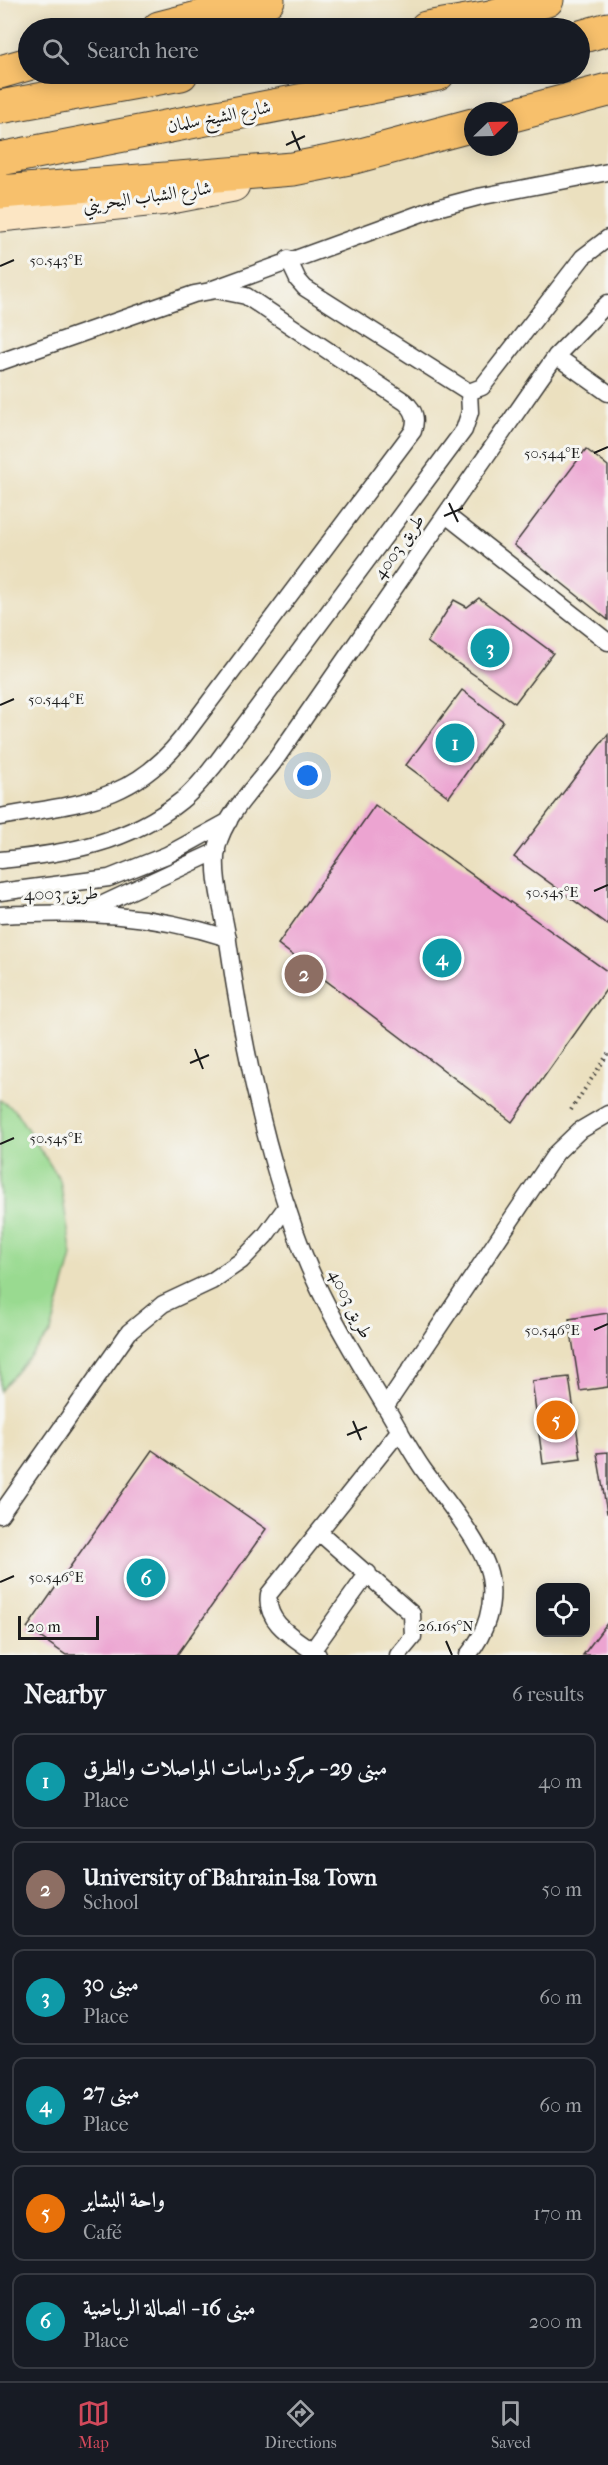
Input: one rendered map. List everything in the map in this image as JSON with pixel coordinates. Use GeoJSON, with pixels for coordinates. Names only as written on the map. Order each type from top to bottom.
{"type":"FeatureCollection","features":[{"type":"Feature","properties":{"kind":"main road"},"geometry":{"type":"LineString","coordinates":[[198,18],[268,0]]}},
{"type":"Feature","properties":{"kind":"main road"},"geometry":{"type":"LineString","coordinates":[[484,18],[547,0]]}},
{"type":"Feature","properties":{"kind":"main road"},"geometry":{"type":"LineString","coordinates":[[590,34],[608,29]]}},
{"type":"Feature","properties":{"kind":"main road"},"geometry":{"type":"LineString","coordinates":[[0,72],[18,67]]}},
{"type":"Feature","properties":{"kind":"main road"},"geometry":{"type":"LineString","coordinates":[[0,107],[125,84]]}},
{"type":"Feature","properties":{"kind":"main road","name":"شارع الشيخ سلمان"},"geometry":{"type":"LineString","coordinates":[[0,159],[386,84]]}},
{"type":"Feature","properties":{"kind":"main road"},"geometry":{"type":"LineString","coordinates":[[518,114],[608,90]]}},
{"type":"Feature","properties":{"kind":"main road"},"geometry":{"type":"LineString","coordinates":[[0,192],[292,169],[354,157],[464,127]]}},
{"type":"Feature","properties":{"kind":"street","name":"شارع الشباب البحريني"},"geometry":{"type":"LineString","coordinates":[[0,215],[166,198],[230,186],[292,169]]}},
{"type":"Feature","properties":{"kind":"lane"},"geometry":{"type":"LineString","coordinates":[[0,362],[207,291],[288,259],[433,209],[478,197],[608,172]]}},
{"type":"Feature","properties":{"kind":"lane"},"geometry":{"type":"LineString","coordinates":[[469,392],[482,387],[583,257],[608,238]]}},
{"type":"Feature","properties":{"kind":"lane"},"geometry":{"type":"LineString","coordinates":[[288,259],[305,288],[469,392]]}},
{"type":"Feature","properties":{"kind":"lane"},"geometry":{"type":"LineString","coordinates":[[0,817],[106,797],[141,779],[157,767],[183,737],[413,431],[415,415],[405,402],[246,296],[227,291],[207,291]]}},
{"type":"Feature","properties":{"kind":"lane","name":"طريق 4003"},"geometry":{"type":"LineString","coordinates":[[468,1655],[486,1625],[491,1600],[490,1576],[481,1554],[420,1465],[385,1407],[326,1304],[304,1255],[287,1206],[250,1069],[219,886],[217,850],[221,835],[230,820],[273,763],[556,356],[608,303]]}},
{"type":"Feature","properties":{"kind":"lane"},"geometry":{"type":"LineString","coordinates":[[556,356],[608,393]]}},
{"type":"Feature","properties":{"kind":"lane"},"geometry":{"type":"LineString","coordinates":[[0,860],[40,856],[96,846],[141,828],[183,799],[217,762],[464,430],[471,412],[469,392]]}},
{"type":"Feature","properties":{"kind":"lane"},"geometry":{"type":"LineString","coordinates":[[446,515],[608,642]]}},
{"type":"Feature","properties":{"kind":"lane","name":"طريق 4003"},"geometry":{"type":"LineString","coordinates":[[0,892],[109,878],[167,855],[230,820]]}},
{"type":"Feature","properties":{"kind":"lane"},"geometry":{"type":"LineString","coordinates":[[84,912],[217,850]]}},
{"type":"Feature","properties":{"kind":"lane","name":"طريق 4003"},"geometry":{"type":"LineString","coordinates":[[0,915],[84,912],[159,920],[228,938]]}},
{"type":"Feature","properties":{"kind":"lane"},"geometry":{"type":"LineString","coordinates":[[385,1407],[556,1153],[579,1131],[608,1114]]}},
{"type":"Feature","properties":{"kind":"lane"},"geometry":{"type":"LineString","coordinates":[[0,1515],[129,1332],[163,1304],[212,1281],[241,1262],[265,1236],[287,1206]]}},
{"type":"Feature","properties":{"kind":"lane"},"geometry":{"type":"LineString","coordinates":[[368,1573],[315,1653],[279,1626],[267,1606],[269,1594],[400,1430]]}},
{"type":"Feature","properties":{"kind":"lane"},"geometry":{"type":"LineString","coordinates":[[319,1532],[412,1614],[413,1636],[398,1655]]}},
{"type":"Feature","properties":{"kind":"path"},"geometry":{"type":"LineString","coordinates":[[556,1153],[573,1107],[608,1054]]}},
{"type":"Feature","properties":{"kind":"green space"},"geometry":{"type":"Polygon","coordinates":[[[0,1100],[15,1110],[60,1180],[72,1256],[51,1332],[0,1391],[0,1100]]]}},
{"type":"Feature","properties":{"kind":"building"},"geometry":{"type":"Polygon","coordinates":[[[586,449],[608,466],[608,620],[514,545],[586,449]]]}},
{"type":"Feature","properties":{"kind":"building"},"geometry":{"type":"Polygon","coordinates":[[[479,598],[553,653],[515,703],[427,642],[454,600],[467,607],[479,598]]]}},
{"type":"Feature","properties":{"kind":"building"},"geometry":{"type":"Polygon","coordinates":[[[462,690],[503,721],[449,797],[406,765],[462,690]]]}},
{"type":"Feature","properties":{"kind":"building"},"geometry":{"type":"Polygon","coordinates":[[[608,734],[608,925],[514,857],[608,734]]]}},
{"type":"Feature","properties":{"kind":"building"},"geometry":{"type":"Polygon","coordinates":[[[375,805],[608,972],[608,987],[512,1122],[278,944],[375,805]]]}},
{"type":"Feature","properties":{"kind":"building"},"geometry":{"type":"Polygon","coordinates":[[[608,1313],[608,1387],[580,1391],[569,1319],[608,1313]]]}},
{"type":"Feature","properties":{"kind":"building"},"geometry":{"type":"Polygon","coordinates":[[[569,1377],[581,1459],[543,1464],[532,1381],[569,1377]]]}},
{"type":"Feature","properties":{"kind":"building"},"geometry":{"type":"Polygon","coordinates":[[[152,1450],[266,1529],[177,1655],[66,1655],[27,1628],[152,1450]]]}},
{"type":"Feature","properties":{"kind":"building"},"geometry":{"type":"Polygon","coordinates":[[[608,1452],[608,1513],[607,1513],[597,1453],[608,1452]]]}},
{"type":"Feature","properties":{"kind":"building"},"geometry":{"type":"Polygon","coordinates":[[[608,1622],[608,1655],[583,1655],[608,1622]]]}},
{"type":"Feature","properties":{"kind":"place","name":"مبنى 30"},"geometry":{"type":"Point","coordinates":[490,648]}},
{"type":"Feature","properties":{"kind":"place","name":"مبنى 29 - مركز دراسات المواصلات والطرق"},"geometry":{"type":"Point","coordinates":[455,743]}},
{"type":"Feature","properties":{"kind":"place","name":"مبنى 27"},"geometry":{"type":"Point","coordinates":[442,958]}},
{"type":"Feature","properties":{"kind":"place","name":"University of Bahrain-Isa Town"},"geometry":{"type":"Point","coordinates":[304,974]}},
{"type":"Feature","properties":{"kind":"place","name":"واحة البشاير"},"geometry":{"type":"Point","coordinates":[556,1420]}},
{"type":"Feature","properties":{"kind":"place","name":"مبنى 16 - الصالة الرياضية"},"geometry":{"type":"Point","coordinates":[146,1578]}}]}
